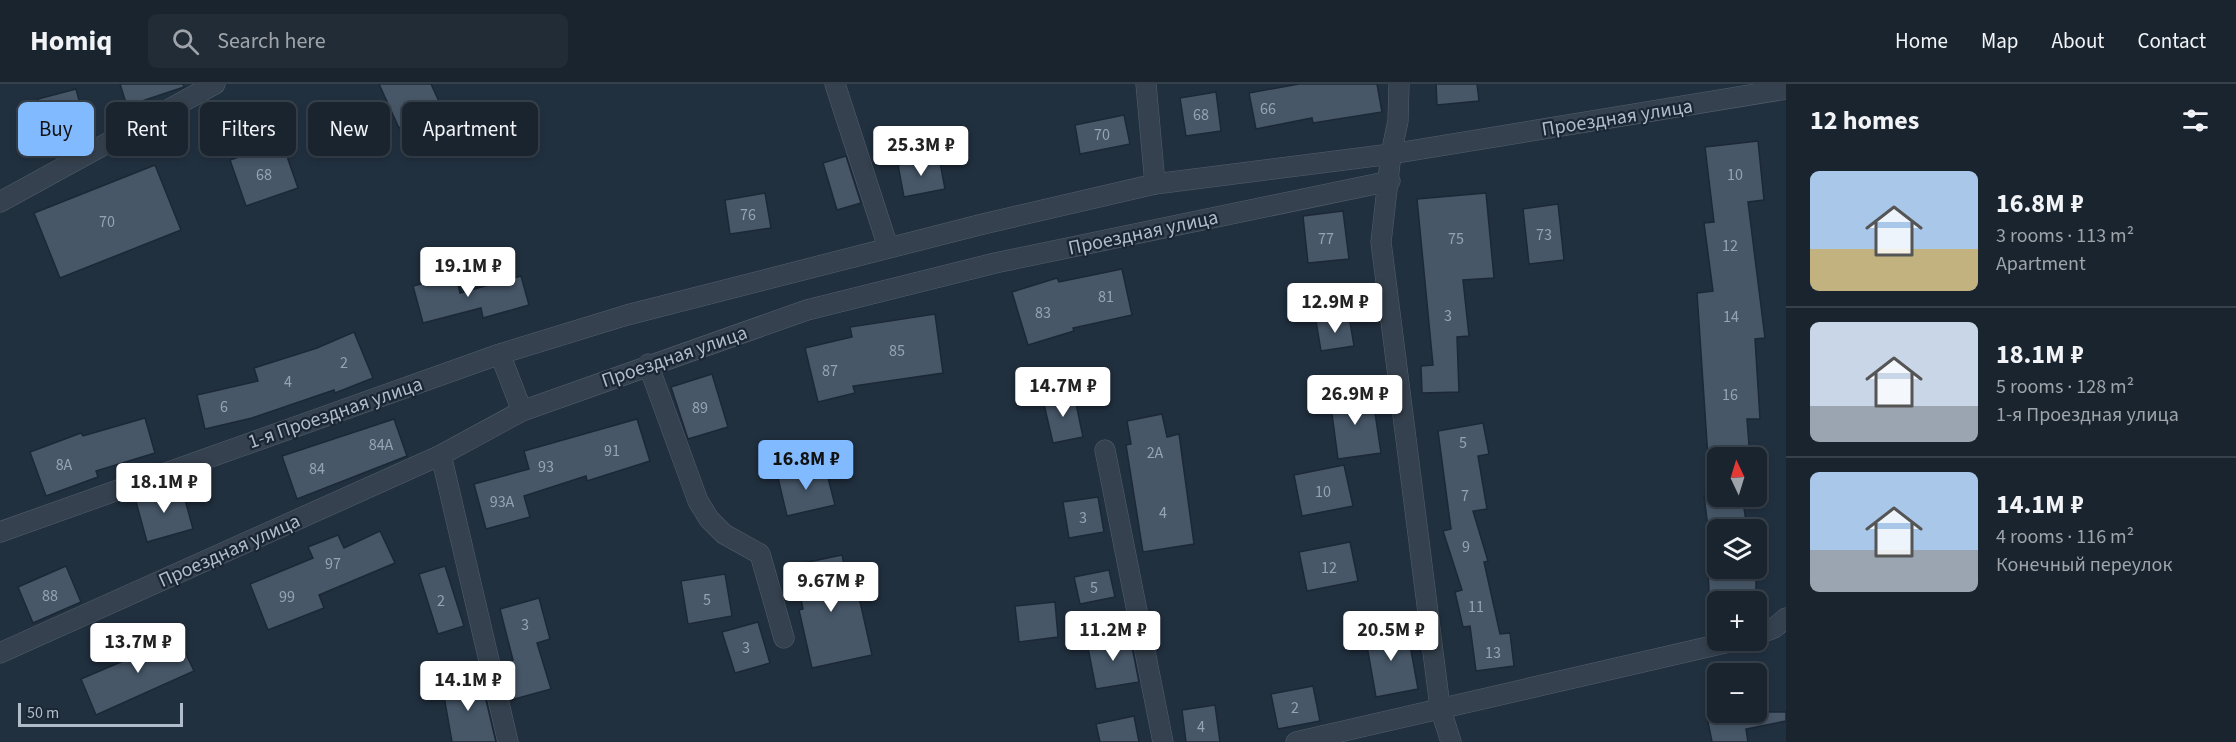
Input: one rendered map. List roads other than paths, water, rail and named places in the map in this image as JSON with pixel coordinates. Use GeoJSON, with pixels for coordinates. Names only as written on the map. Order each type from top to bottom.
{"type":"FeatureCollection","features":[{"type":"Feature","properties":{"kind":"street"},"geometry":{"type":"LineString","coordinates":[[0,202],[215,84]]}},
{"type":"Feature","properties":{"kind":"street"},"geometry":{"type":"LineString","coordinates":[[835,84],[888,247]]}},
{"type":"Feature","properties":{"kind":"street"},"geometry":{"type":"LineString","coordinates":[[1146,84],[1155,184]]}},
{"type":"Feature","properties":{"kind":"street"},"geometry":{"type":"LineString","coordinates":[[1399,84],[1398,120],[1391,154],[1390,181],[1381,242],[1440,707],[1451,742]]}},
{"type":"Feature","properties":{"kind":"street","name":"Проездная улица"},"geometry":{"type":"LineString","coordinates":[[500,354],[627,315],[888,247],[1155,184],[1391,154],[1786,89]]}},
{"type":"Feature","properties":{"kind":"street","name":"Проездная улица"},"geometry":{"type":"LineString","coordinates":[[0,653],[441,455],[522,411],[648,364],[807,310],[995,262],[1390,181]]}},
{"type":"Feature","properties":{"kind":"street"},"geometry":{"type":"LineString","coordinates":[[500,354],[522,411]]}},
{"type":"Feature","properties":{"kind":"street","name":"1-я Проездная улица"},"geometry":{"type":"LineString","coordinates":[[0,532],[500,354]]}},
{"type":"Feature","properties":{"kind":"street"},"geometry":{"type":"LineString","coordinates":[[648,364],[698,501],[709,519],[724,534],[760,554],[784,638]]}},
{"type":"Feature","properties":{"kind":"street"},"geometry":{"type":"LineString","coordinates":[[1105,450],[1163,742]]}},
{"type":"Feature","properties":{"kind":"street"},"geometry":{"type":"LineString","coordinates":[[441,455],[508,742]]}},
{"type":"Feature","properties":{"kind":"street"},"geometry":{"type":"LineString","coordinates":[[1767,631],[1786,618]]}},
{"type":"Feature","properties":{"kind":"street"},"geometry":{"type":"LineString","coordinates":[[1296,742],[1707,647]]}}]}
